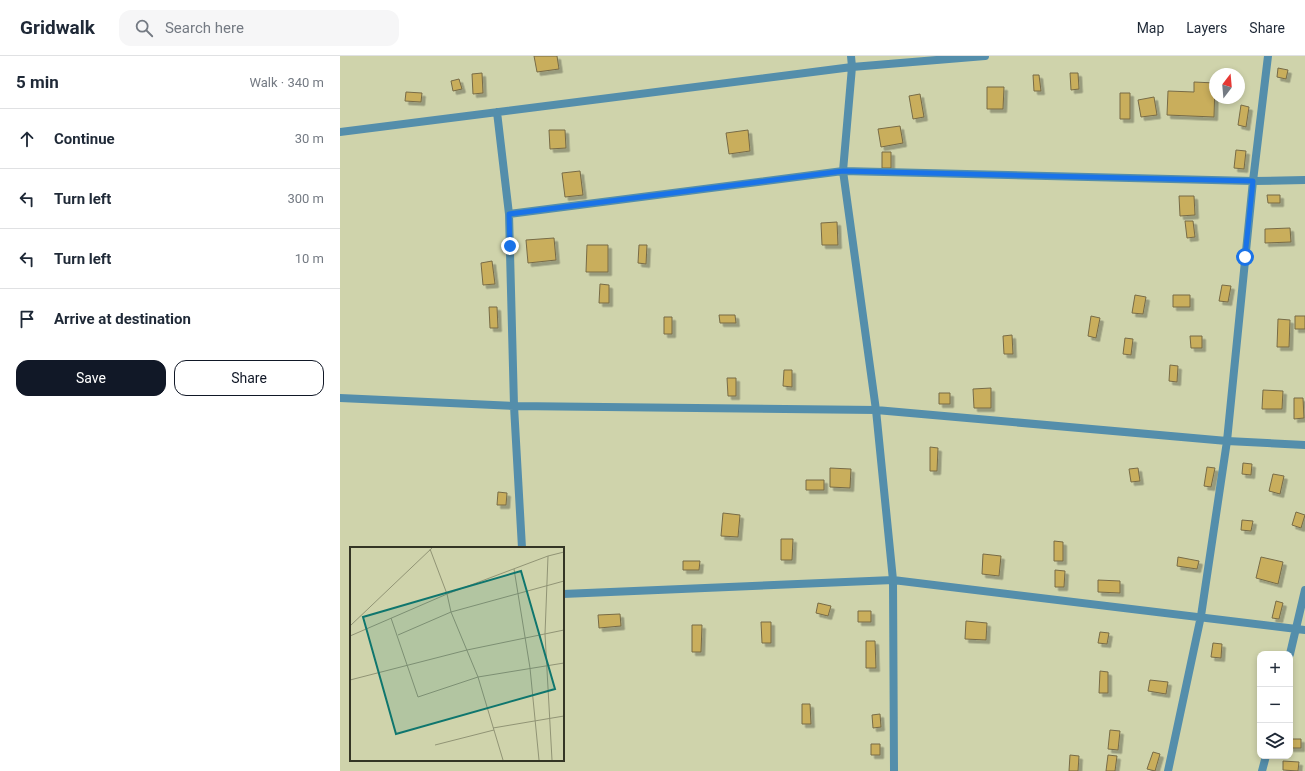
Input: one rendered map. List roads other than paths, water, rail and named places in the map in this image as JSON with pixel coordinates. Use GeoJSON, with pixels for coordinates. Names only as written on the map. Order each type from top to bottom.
{"type":"FeatureCollection","features":[{"type":"Feature","properties":{"kind":"street"},"geometry":{"type":"LineString","coordinates":[[851,56],[852,67],[843,171],[876,410],[893,580],[894,771]]}},
{"type":"Feature","properties":{"kind":"street"},"geometry":{"type":"LineString","coordinates":[[340,132],[852,67],[985,56]]}},
{"type":"Feature","properties":{"kind":"street"},"geometry":{"type":"LineString","coordinates":[[1168,771],[1201,616],[1227,441],[1253,181],[1268,56]]}},
{"type":"Feature","properties":{"kind":"street"},"geometry":{"type":"LineString","coordinates":[[497,112],[509,214],[514,406],[522,547]]}},
{"type":"Feature","properties":{"kind":"street"},"geometry":{"type":"LineString","coordinates":[[509,214],[843,171],[1253,181],[1305,180]]}},
{"type":"Feature","properties":{"kind":"street"},"geometry":{"type":"LineString","coordinates":[[340,398],[514,406],[876,410],[1227,441],[1305,445]]}},
{"type":"Feature","properties":{"kind":"street"},"geometry":{"type":"LineString","coordinates":[[564,594],[893,580],[1201,616],[1305,630]]}},
{"type":"Feature","properties":{"kind":"street"},"geometry":{"type":"LineString","coordinates":[[1291,651],[1305,590]]}},
{"type":"Feature","properties":{"kind":"street"},"geometry":{"type":"LineString","coordinates":[[1262,771],[1265,759]]}}]}
